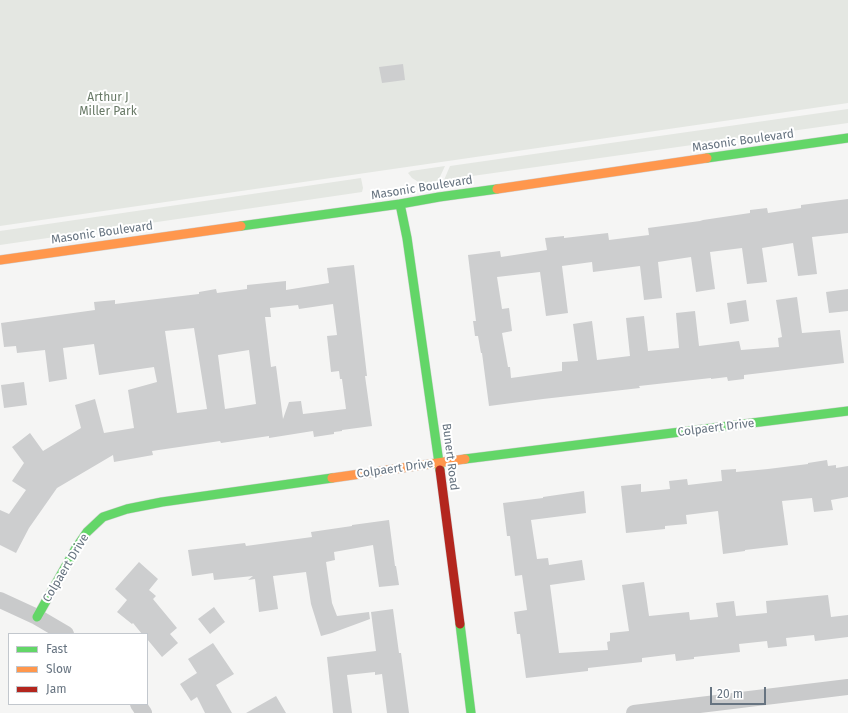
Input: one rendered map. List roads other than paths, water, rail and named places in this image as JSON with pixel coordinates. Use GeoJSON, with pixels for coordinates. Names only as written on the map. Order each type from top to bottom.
{"type":"FeatureCollection","features":[{"type":"Feature","properties":{"kind":"street","name":"Masonic Boulevard"},"geometry":{"type":"LineString","coordinates":[[0,260],[400,204],[848,138]]}},
{"type":"Feature","properties":{"kind":"street","name":"Bunert Road"},"geometry":{"type":"LineString","coordinates":[[400,204],[407,238],[439,463],[471,713]]}},
{"type":"Feature","properties":{"kind":"street","name":"Colpaert Drive"},"geometry":{"type":"LineString","coordinates":[[0,600],[16,606],[37,617],[76,548],[87,532],[103,517],[127,509],[162,502],[472,458],[848,411]]}},
{"type":"Feature","properties":{"kind":"street"},"geometry":{"type":"LineString","coordinates":[[37,617],[64,633]]}},
{"type":"Feature","properties":{"kind":"street"},"geometry":{"type":"LineString","coordinates":[[634,713],[848,686]]}},
{"type":"Feature","properties":{"kind":"park label","name":"Arthur J Miller Park"},"geometry":{"type":"Point","coordinates":[108,105]}}]}
